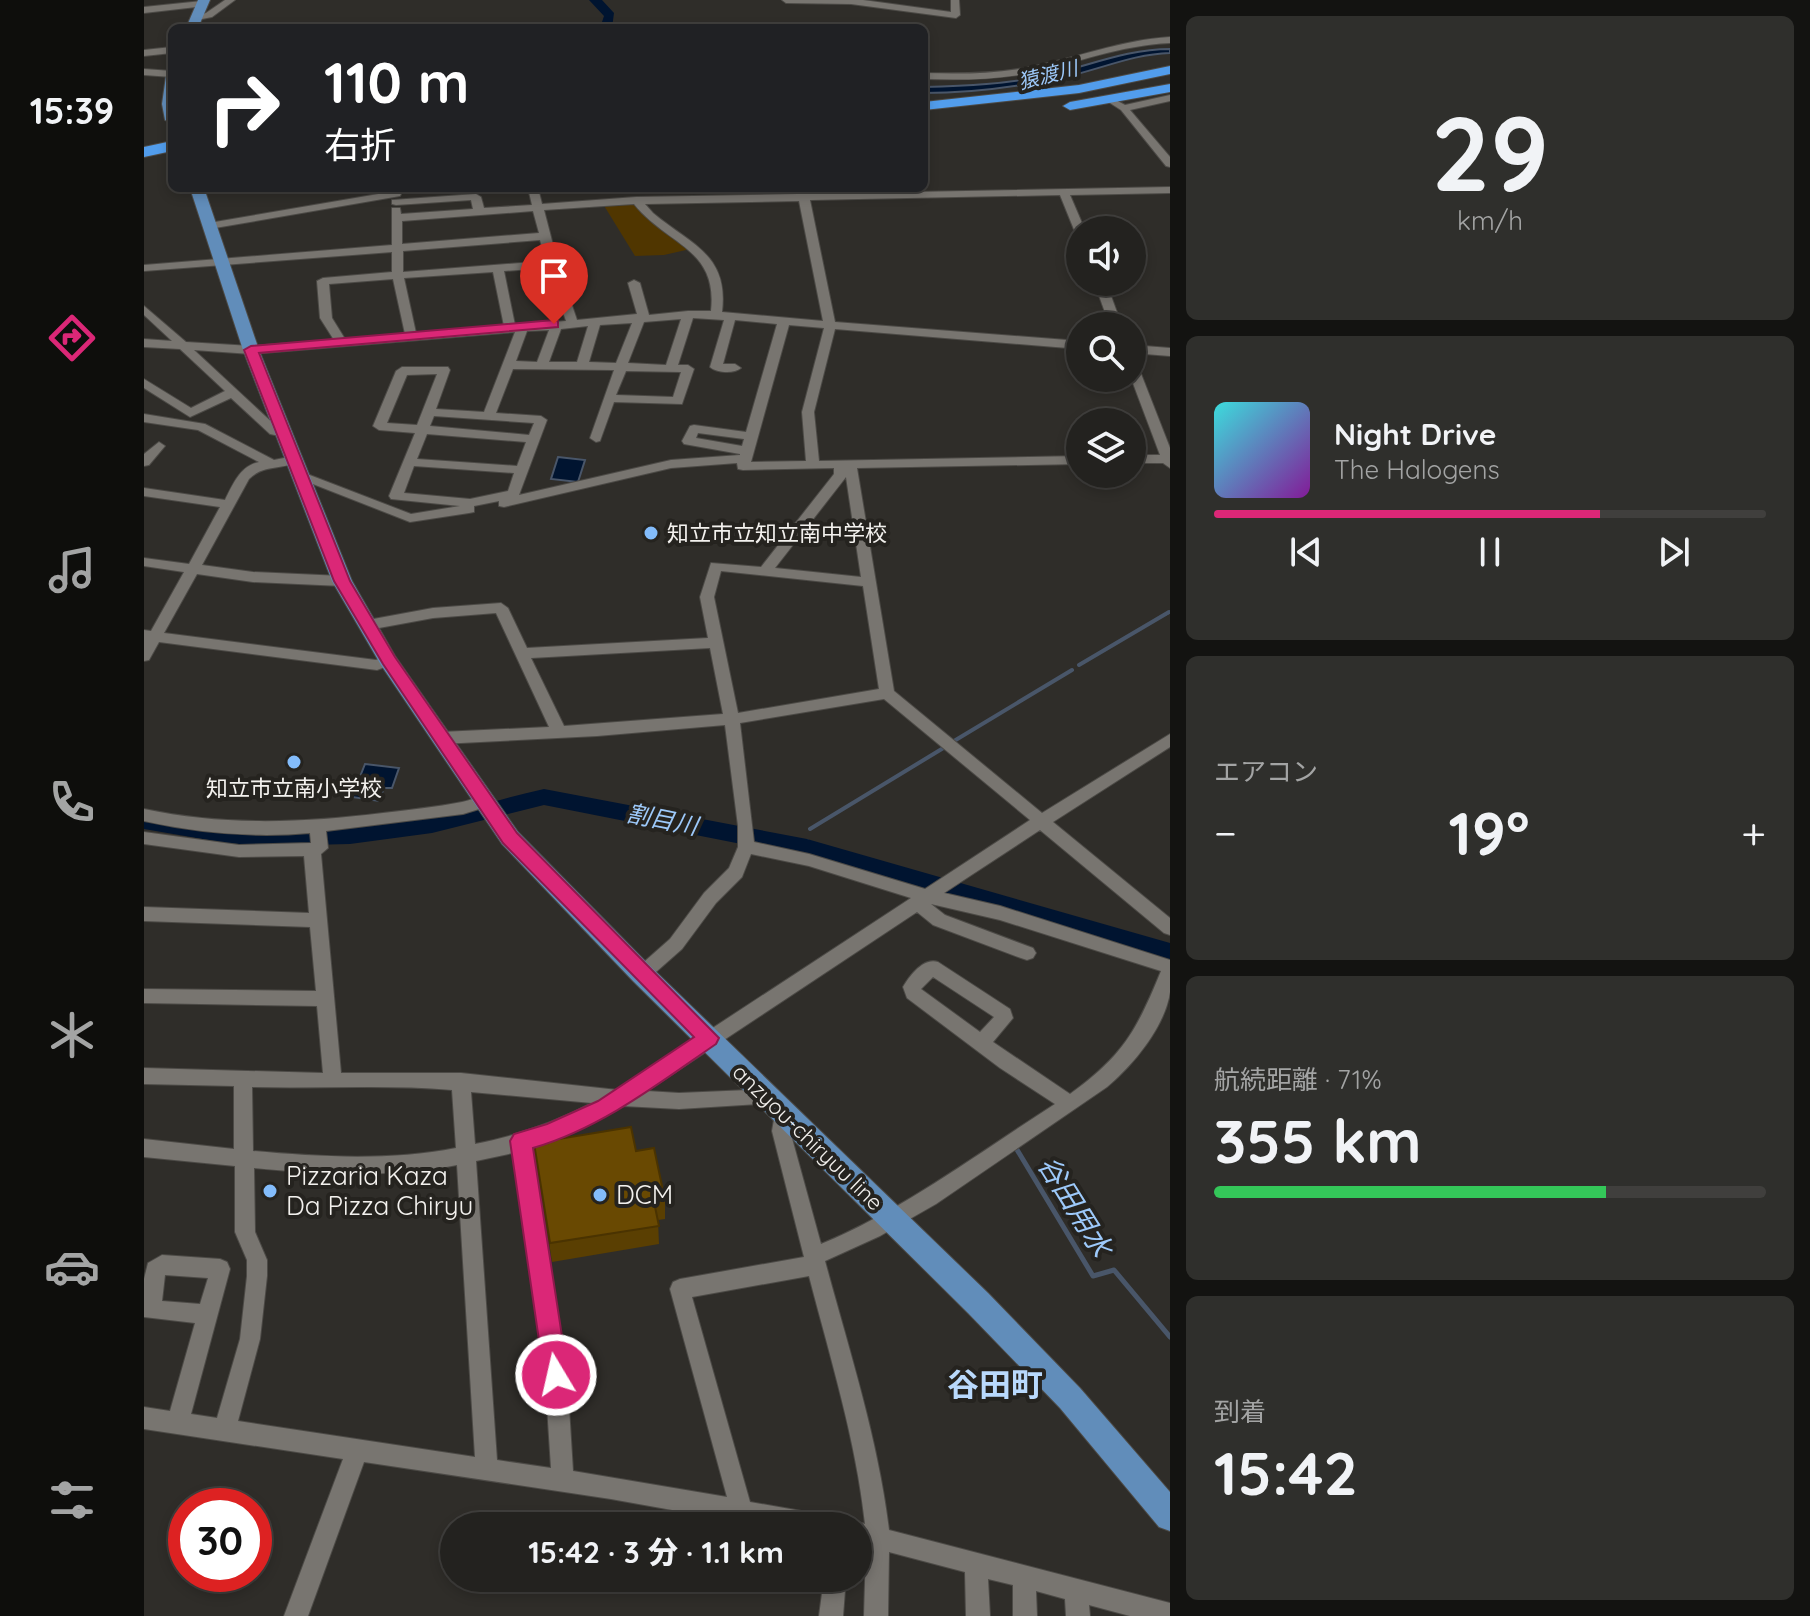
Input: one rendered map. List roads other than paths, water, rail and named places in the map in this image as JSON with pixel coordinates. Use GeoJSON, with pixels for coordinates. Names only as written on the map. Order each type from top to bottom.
{"type":"FeatureCollection","features":[{"type":"Feature","properties":{"kind":"highway"},"geometry":{"type":"LineString","coordinates":[[1055,108],[1118,104],[1170,79]]}},
{"type":"Feature","properties":{"kind":"highway"},"geometry":{"type":"LineString","coordinates":[[928,110],[1103,90],[1170,79]]}},
{"type":"Feature","properties":{"kind":"highway"},"geometry":{"type":"LineString","coordinates":[[928,110],[1064,105],[1170,79]]}},
{"type":"Feature","properties":{"kind":"highway"},"geometry":{"type":"LineString","coordinates":[[928,110],[997,114]]}},
{"type":"Feature","properties":{"kind":"highway"},"geometry":{"type":"LineString","coordinates":[[144,158],[168,153]]}},
{"type":"Feature","properties":{"kind":"main road","name":"anzyou-chiryuu line"},"geometry":{"type":"LineString","coordinates":[[198,192],[251,350],[342,581],[388,660],[520,849],[1070,1398],[1170,1516]]}},
{"type":"Feature","properties":{"kind":"street"},"geometry":{"type":"LineString","coordinates":[[144,10],[180,6],[209,15],[231,0]]}},
{"type":"Feature","properties":{"kind":"street"},"geometry":{"type":"LineString","coordinates":[[786,0],[868,2],[956,15],[955,0]]}},
{"type":"Feature","properties":{"kind":"street"},"geometry":{"type":"LineString","coordinates":[[144,16],[176,13],[180,6]]}},
{"type":"Feature","properties":{"kind":"street"},"geometry":{"type":"LineString","coordinates":[[928,76],[951,79],[1006,74],[1115,46],[1170,40]]}},
{"type":"Feature","properties":{"kind":"street"},"geometry":{"type":"LineString","coordinates":[[144,53],[168,50]]}},
{"type":"Feature","properties":{"kind":"street"},"geometry":{"type":"LineString","coordinates":[[145,73],[168,75]]}},
{"type":"Feature","properties":{"kind":"street"},"geometry":{"type":"LineString","coordinates":[[1118,104],[1170,98]]}},
{"type":"Feature","properties":{"kind":"street"},"geometry":{"type":"LineString","coordinates":[[1118,104],[1170,164]]}},
{"type":"Feature","properties":{"kind":"street"},"geometry":{"type":"LineString","coordinates":[[396,218],[633,200],[803,193],[1170,190]]}},
{"type":"Feature","properties":{"kind":"street"},"geometry":{"type":"LineString","coordinates":[[534,192],[552,264],[572,323]]}},
{"type":"Feature","properties":{"kind":"street"},"geometry":{"type":"LineString","coordinates":[[622,192],[656,222],[700,253],[717,276],[721,293],[716,315]]}},
{"type":"Feature","properties":{"kind":"street"},"geometry":{"type":"LineString","coordinates":[[1064,192],[1074,216]]}},
{"type":"Feature","properties":{"kind":"street"},"geometry":{"type":"LineString","coordinates":[[803,193],[830,325],[808,412],[813,465]]}},
{"type":"Feature","properties":{"kind":"street"},"geometry":{"type":"LineString","coordinates":[[209,226],[396,195],[476,197],[479,212]]}},
{"type":"Feature","properties":{"kind":"street"},"geometry":{"type":"LineString","coordinates":[[396,195],[395,249],[411,335]]}},
{"type":"Feature","properties":{"kind":"street"},"geometry":{"type":"LineString","coordinates":[[144,268],[545,236]]}},
{"type":"Feature","properties":{"kind":"street"},"geometry":{"type":"LineString","coordinates":[[349,279],[368,252]]}},
{"type":"Feature","properties":{"kind":"street"},"geometry":{"type":"LineString","coordinates":[[341,341],[326,318],[323,281],[552,264]]}},
{"type":"Feature","properties":{"kind":"street"},"geometry":{"type":"LineString","coordinates":[[489,416],[508,365],[516,327],[498,268]]}},
{"type":"Feature","properties":{"kind":"street"},"geometry":{"type":"LineString","coordinates":[[596,438],[642,317],[634,283]]}},
{"type":"Feature","properties":{"kind":"street"},"geometry":{"type":"LineString","coordinates":[[144,309],[274,431],[284,433]]}},
{"type":"Feature","properties":{"kind":"street"},"geometry":{"type":"LineString","coordinates":[[144,343],[251,350],[688,314],[1066,344]]}},
{"type":"Feature","properties":{"kind":"street"},"geometry":{"type":"LineString","coordinates":[[671,368],[688,314]]}},
{"type":"Feature","properties":{"kind":"street"},"geometry":{"type":"LineString","coordinates":[[731,316],[716,367],[735,368]]}},
{"type":"Feature","properties":{"kind":"street"},"geometry":{"type":"LineString","coordinates":[[582,365],[595,321]]}},
{"type":"Feature","properties":{"kind":"street"},"geometry":{"type":"LineString","coordinates":[[784,321],[743,466],[1066,460]]}},
{"type":"Feature","properties":{"kind":"street"},"geometry":{"type":"LineString","coordinates":[[542,365],[555,330],[554,324]]}},
{"type":"Feature","properties":{"kind":"street"},"geometry":{"type":"LineString","coordinates":[[1146,350],[1170,352]]}},
{"type":"Feature","properties":{"kind":"street"},"geometry":{"type":"LineString","coordinates":[[508,365],[688,369],[678,401],[609,398]]}},
{"type":"Feature","properties":{"kind":"street"},"geometry":{"type":"LineString","coordinates":[[429,412],[541,420],[513,494],[470,503],[396,496],[409,462],[422,430],[429,412],[444,370],[402,371],[379,426],[422,430],[533,439]]}},
{"type":"Feature","properties":{"kind":"street"},"geometry":{"type":"LineString","coordinates":[[144,383],[190,413],[233,392]]}},
{"type":"Feature","properties":{"kind":"street"},"geometry":{"type":"LineString","coordinates":[[1142,392],[1169,461],[1146,460]]}},
{"type":"Feature","properties":{"kind":"street"},"geometry":{"type":"LineString","coordinates":[[144,418],[201,427],[272,464],[298,469],[410,518],[528,499],[671,464],[746,455]]}},
{"type":"Feature","properties":{"kind":"street"},"geometry":{"type":"LineString","coordinates":[[746,455],[688,441],[694,429],[752,436]]}},
{"type":"Feature","properties":{"kind":"street"},"geometry":{"type":"LineString","coordinates":[[144,462],[159,446]]}},
{"type":"Feature","properties":{"kind":"street"},"geometry":{"type":"LineString","coordinates":[[409,462],[522,470]]}},
{"type":"Feature","properties":{"kind":"street"},"geometry":{"type":"LineString","coordinates":[[144,656],[150,636],[193,568],[226,504],[249,471],[272,464]]}},
{"type":"Feature","properties":{"kind":"street"},"geometry":{"type":"LineString","coordinates":[[765,572],[841,474],[845,464]]}},
{"type":"Feature","properties":{"kind":"street"},"geometry":{"type":"LineString","coordinates":[[845,464],[887,693],[1170,928]]}},
{"type":"Feature","properties":{"kind":"street"},"geometry":{"type":"LineString","coordinates":[[144,492],[226,504]]}},
{"type":"Feature","properties":{"kind":"street"},"geometry":{"type":"LineString","coordinates":[[144,562],[253,577],[342,581]]}},
{"type":"Feature","properties":{"kind":"street"},"geometry":{"type":"LineString","coordinates":[[642,974],[676,944],[710,898],[736,872],[746,847],[732,719],[707,597],[716,566],[868,582]]}},
{"type":"Feature","properties":{"kind":"street"},"geometry":{"type":"LineString","coordinates":[[368,625],[433,613],[501,608],[559,732]]}},
{"type":"Feature","properties":{"kind":"street"},"geometry":{"type":"LineString","coordinates":[[150,636],[377,665],[388,660]]}},
{"type":"Feature","properties":{"kind":"street"},"geometry":{"type":"LineString","coordinates":[[522,653],[715,643]]}},
{"type":"Feature","properties":{"kind":"street"},"geometry":{"type":"LineString","coordinates":[[441,738],[732,719],[887,693]]}},
{"type":"Feature","properties":{"kind":"street"},"geometry":{"type":"LineString","coordinates":[[144,1148],[353,1167],[426,1163],[466,1156],[574,1123],[621,1098],[708,1038],[1170,740]]}},
{"type":"Feature","properties":{"kind":"street"},"geometry":{"type":"LineString","coordinates":[[144,815],[210,828],[318,828],[463,808],[491,809]]}},
{"type":"Feature","properties":{"kind":"street"},"geometry":{"type":"LineString","coordinates":[[318,828],[319,920],[333,1081]]}},
{"type":"Feature","properties":{"kind":"street"},"geometry":{"type":"LineString","coordinates":[[144,838],[239,851],[316,849]]}},
{"type":"Feature","properties":{"kind":"street"},"geometry":{"type":"LineString","coordinates":[[741,1509],[680,1289],[816,1260],[892,1219],[1105,1078],[1133,1049],[1166,997],[1170,969],[1000,913],[922,899],[809,860],[746,847]]}},
{"type":"Feature","properties":{"kind":"street"},"geometry":{"type":"LineString","coordinates":[[922,899],[939,920],[1027,953]]}},
{"type":"Feature","properties":{"kind":"street"},"geometry":{"type":"LineString","coordinates":[[144,914],[319,920]]}},
{"type":"Feature","properties":{"kind":"street"},"geometry":{"type":"LineString","coordinates":[[981,1043],[1004,1018],[1004,1014],[932,967],[912,987],[913,993],[981,1043],[1069,1103]]}},
{"type":"Feature","properties":{"kind":"street"},"geometry":{"type":"LineString","coordinates":[[144,996],[324,999]]}},
{"type":"Feature","properties":{"kind":"street"},"geometry":{"type":"LineString","coordinates":[[144,1076],[461,1081],[621,1098],[752,1098],[761,1092]]}},
{"type":"Feature","properties":{"kind":"street"},"geometry":{"type":"LineString","coordinates":[[225,1429],[250,1339],[257,1276],[257,1260],[245,1232],[243,1078]]}},
{"type":"Feature","properties":{"kind":"street"},"geometry":{"type":"LineString","coordinates":[[461,1081],[487,1469]]}},
{"type":"Feature","properties":{"kind":"street"},"geometry":{"type":"LineString","coordinates":[[783,1114],[781,1131],[858,1423],[866,1512]]}},
{"type":"Feature","properties":{"kind":"street"},"geometry":{"type":"LineString","coordinates":[[521,1141],[556,1375],[563,1481]]}},
{"type":"Feature","properties":{"kind":"street"},"geometry":{"type":"LineString","coordinates":[[178,1423],[207,1314]]}},
{"type":"Feature","properties":{"kind":"street"},"geometry":{"type":"LineString","coordinates":[[144,1418],[756,1512]]}},
{"type":"Feature","properties":{"kind":"street"},"geometry":{"type":"LineString","coordinates":[[296,1616],[357,1451]]}},
{"type":"Feature","properties":{"kind":"street"},"geometry":{"type":"LineString","coordinates":[[872,1535],[1076,1590],[1127,1609],[1167,1615]]}},
{"type":"Feature","properties":{"kind":"street"},"geometry":{"type":"LineString","coordinates":[[976,1564],[978,1616]]}},
{"type":"Feature","properties":{"kind":"street"},"geometry":{"type":"LineString","coordinates":[[872,1575],[876,1616]]}},
{"type":"Feature","properties":{"kind":"street"},"geometry":{"type":"LineString","coordinates":[[1024,1575],[1025,1616]]}},
{"type":"Feature","properties":{"kind":"street"},"geometry":{"type":"LineString","coordinates":[[1076,1590],[1078,1616]]}},
{"type":"Feature","properties":{"kind":"street"},"geometry":{"type":"LineString","coordinates":[[831,1616],[834,1592]]}},
{"type":"Feature","properties":{"kind":"water","name":"猿渡川"},"geometry":{"type":"Polygon","coordinates":[[[1170,49],[1170,53],[1133,58],[1036,82],[928,93],[928,87],[1017,81],[1170,49]]]}},
{"type":"Feature","properties":{"kind":"water"},"geometry":{"type":"Polygon","coordinates":[[[558,457],[585,460],[578,482],[551,479],[558,457]]]}},
{"type":"Feature","properties":{"kind":"water"},"geometry":{"type":"Polygon","coordinates":[[[365,764],[399,768],[392,788],[384,788],[379,801],[352,797],[365,764]]]}},
{"type":"Feature","properties":{"kind":"waterway"},"geometry":{"type":"LineString","coordinates":[[595,0],[610,16],[607,24]]}},
{"type":"Feature","properties":{"kind":"waterway"},"geometry":{"type":"LineString","coordinates":[[1079,665],[1169,612]]}},
{"type":"Feature","properties":{"kind":"waterway"},"geometry":{"type":"LineString","coordinates":[[1166,614],[1170,612]]}},
{"type":"Feature","properties":{"kind":"waterway"},"geometry":{"type":"LineString","coordinates":[[954,741],[1072,670]]}},
{"type":"Feature","properties":{"kind":"waterway"},"geometry":{"type":"LineString","coordinates":[[810,829],[945,747]]}},
{"type":"Feature","properties":{"kind":"waterway","name":"割目川"},"geometry":{"type":"LineString","coordinates":[[144,821],[226,835],[308,838],[432,824],[544,797],[807,848],[1170,953]]}},
{"type":"Feature","properties":{"kind":"waterway","name":"割目川"},"geometry":{"type":"LineString","coordinates":[[807,841],[807,848]]}},
{"type":"Feature","properties":{"kind":"waterway","name":"谷田用水"},"geometry":{"type":"LineString","coordinates":[[1016,1148],[1093,1276],[1114,1270],[1170,1337]]}},
{"type":"Feature","properties":{"kind":"place","name":"知立市立知立南中学校"},"geometry":{"type":"Point","coordinates":[651,533]}},
{"type":"Feature","properties":{"kind":"place","name":"知立市立南小学校"},"geometry":{"type":"Point","coordinates":[294,762]}},
{"type":"Feature","properties":{"kind":"place","name":"Pizzaria Kaza Da Pizza Chiryu"},"geometry":{"type":"Point","coordinates":[270,1191]}},
{"type":"Feature","properties":{"kind":"place","name":"DCM"},"geometry":{"type":"Point","coordinates":[600,1195]}},
{"type":"Feature","properties":{"kind":"district","name":"谷田町"},"geometry":{"type":"Point","coordinates":[995,1385]}}]}
